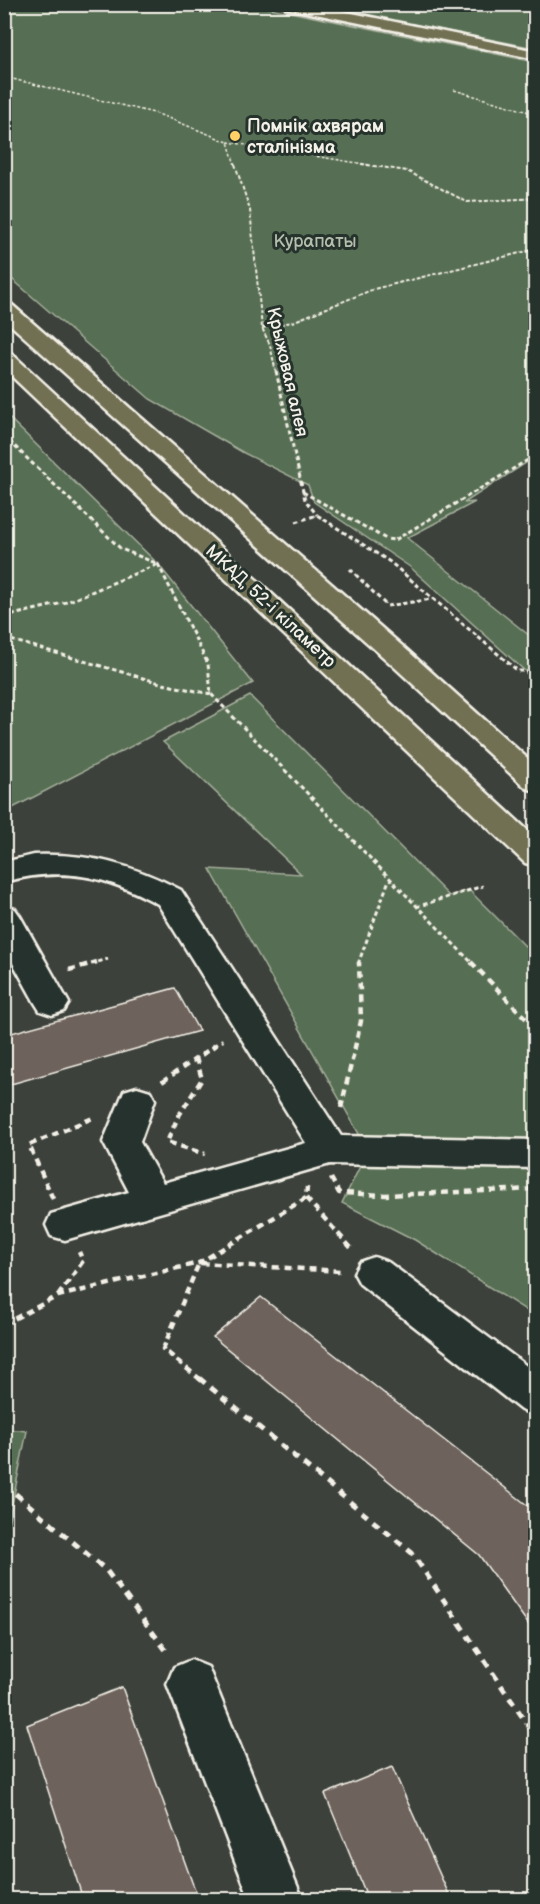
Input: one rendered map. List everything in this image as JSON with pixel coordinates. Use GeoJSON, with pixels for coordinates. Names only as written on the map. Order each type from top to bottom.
{"type":"FeatureCollection","features":[{"type":"Feature","properties":{"kind":"main road"},"geometry":{"type":"LineString","coordinates":[[286,4],[536,55]]}},
{"type":"Feature","properties":{"kind":"main road"},"geometry":{"type":"LineString","coordinates":[[4,308],[536,782]]}},
{"type":"Feature","properties":{"kind":"main road","name":"МКАД, 52-і кіламетр"},"geometry":{"type":"LineString","coordinates":[[4,357],[536,856]]}},
{"type":"Feature","properties":{"kind":"lane"},"geometry":{"type":"LineString","coordinates":[[4,872],[14,868],[53,864],[85,868],[133,878],[170,897],[320,1147]]}},
{"type":"Feature","properties":{"kind":"lane"},"geometry":{"type":"LineString","coordinates":[[4,916],[52,1003]]}},
{"type":"Feature","properties":{"kind":"lane"},"geometry":{"type":"LineString","coordinates":[[137,1100],[121,1142],[153,1200]]}},
{"type":"Feature","properties":{"kind":"lane"},"geometry":{"type":"LineString","coordinates":[[65,1225],[247,1174],[320,1147],[536,1154]]}},
{"type":"Feature","properties":{"kind":"lane"},"geometry":{"type":"LineString","coordinates":[[374,1273],[536,1397]]}},
{"type":"Feature","properties":{"kind":"lane"},"geometry":{"type":"LineString","coordinates":[[191,1684],[277,1899]]}},
{"type":"Feature","properties":{"kind":"path"},"geometry":{"type":"LineString","coordinates":[[4,77],[158,114],[228,142],[407,171],[467,202],[536,198]]}},
{"type":"Feature","properties":{"kind":"path"},"geometry":{"type":"LineString","coordinates":[[454,90],[536,114]]}},
{"type":"Feature","properties":{"kind":"path","name":"Крыжовая алея"},"geometry":{"type":"LineString","coordinates":[[228,142],[250,210],[262,328],[270,345],[305,500],[317,515]]}},
{"type":"Feature","properties":{"kind":"path"},"geometry":{"type":"LineString","coordinates":[[262,328],[292,322],[374,289],[536,249]]}},
{"type":"Feature","properties":{"kind":"path"},"geometry":{"type":"LineString","coordinates":[[4,436],[121,549],[158,564],[208,664],[211,694]]}},
{"type":"Feature","properties":{"kind":"path"},"geometry":{"type":"LineString","coordinates":[[303,492],[386,539],[395,540],[536,455]]}},
{"type":"Feature","properties":{"kind":"path"},"geometry":{"type":"LineString","coordinates":[[296,522],[317,515],[390,562],[518,671],[525,671],[536,680]]}},
{"type":"Feature","properties":{"kind":"path"},"geometry":{"type":"LineString","coordinates":[[4,616],[67,602],[158,564]]}},
{"type":"Feature","properties":{"kind":"path"},"geometry":{"type":"LineString","coordinates":[[350,569],[387,606],[432,599]]}},
{"type":"Feature","properties":{"kind":"path"},"geometry":{"type":"LineString","coordinates":[[4,638],[167,685],[211,694],[536,1029]]}},
{"type":"Feature","properties":{"kind":"path"},"geometry":{"type":"LineString","coordinates":[[389,880],[358,964],[361,1021],[341,1108],[320,1147],[306,1198],[199,1263],[163,1349],[412,1553],[536,1737]]}},
{"type":"Feature","properties":{"kind":"path"},"geometry":{"type":"LineString","coordinates":[[416,907],[483,886]]}},
{"type":"Feature","properties":{"kind":"path"},"geometry":{"type":"LineString","coordinates":[[196,1058],[201,1079],[190,1100],[173,1121],[167,1142],[218,1158],[247,1174]]}},
{"type":"Feature","properties":{"kind":"path"},"geometry":{"type":"LineString","coordinates":[[320,1147],[329,1175],[339,1193],[385,1195],[536,1189]]}},
{"type":"Feature","properties":{"kind":"path"},"geometry":{"type":"LineString","coordinates":[[306,1198],[374,1273]]}},
{"type":"Feature","properties":{"kind":"path"},"geometry":{"type":"LineString","coordinates":[[58,1296],[84,1261],[65,1225]]}},
{"type":"Feature","properties":{"kind":"path"},"geometry":{"type":"LineString","coordinates":[[4,1324],[58,1296],[199,1263],[374,1273]]}},
{"type":"Feature","properties":{"kind":"path"},"geometry":{"type":"LineString","coordinates":[[4,1484],[106,1570],[191,1684]]}},
{"type":"Feature","properties":{"kind":"green space","name":"Курапаты"},"geometry":{"type":"Polygon","coordinates":[[[5,4],[255,5],[535,62],[535,457],[464,503],[475,502],[407,538],[535,640],[535,670],[525,671],[410,567],[314,502],[308,485],[244,453],[150,399],[5,273],[5,4]]]}},
{"type":"Feature","properties":{"kind":"green space"},"geometry":{"type":"Polygon","coordinates":[[[313,5],[535,5],[535,48],[313,5]]]}},
{"type":"Feature","properties":{"kind":"green space"},"geometry":{"type":"Polygon","coordinates":[[[4,413],[158,564],[253,683],[5,812],[4,413]]]}},
{"type":"Feature","properties":{"kind":"green space"},"geometry":{"type":"Polygon","coordinates":[[[250,696],[449,896],[469,890],[535,956],[535,1316],[415,1240],[342,1203],[368,1150],[210,869],[301,874],[163,742],[250,696]]]}},
{"type":"Feature","properties":{"kind":"green space"},"geometry":{"type":"Polygon","coordinates":[[[4,1429],[27,1431],[5,1539],[4,1429]]]}},
{"type":"Feature","properties":{"kind":"building"},"geometry":{"type":"Polygon","coordinates":[[[175,988],[199,1031],[4,1086],[4,1035],[175,988]]]}},
{"type":"Feature","properties":{"kind":"building"},"geometry":{"type":"Polygon","coordinates":[[[261,1297],[536,1512],[536,1635],[479,1555],[213,1337],[261,1297]]]}},
{"type":"Feature","properties":{"kind":"building"},"geometry":{"type":"Polygon","coordinates":[[[122,1687],[199,1899],[83,1899],[27,1725],[122,1687]]]}},
{"type":"Feature","properties":{"kind":"building"},"geometry":{"type":"Polygon","coordinates":[[[392,1767],[451,1899],[368,1899],[325,1794],[392,1767]]]}},
{"type":"Feature","properties":{"kind":"place","name":"Помнік ахвярам сталінізма"},"geometry":{"type":"Point","coordinates":[235,136]}}]}
